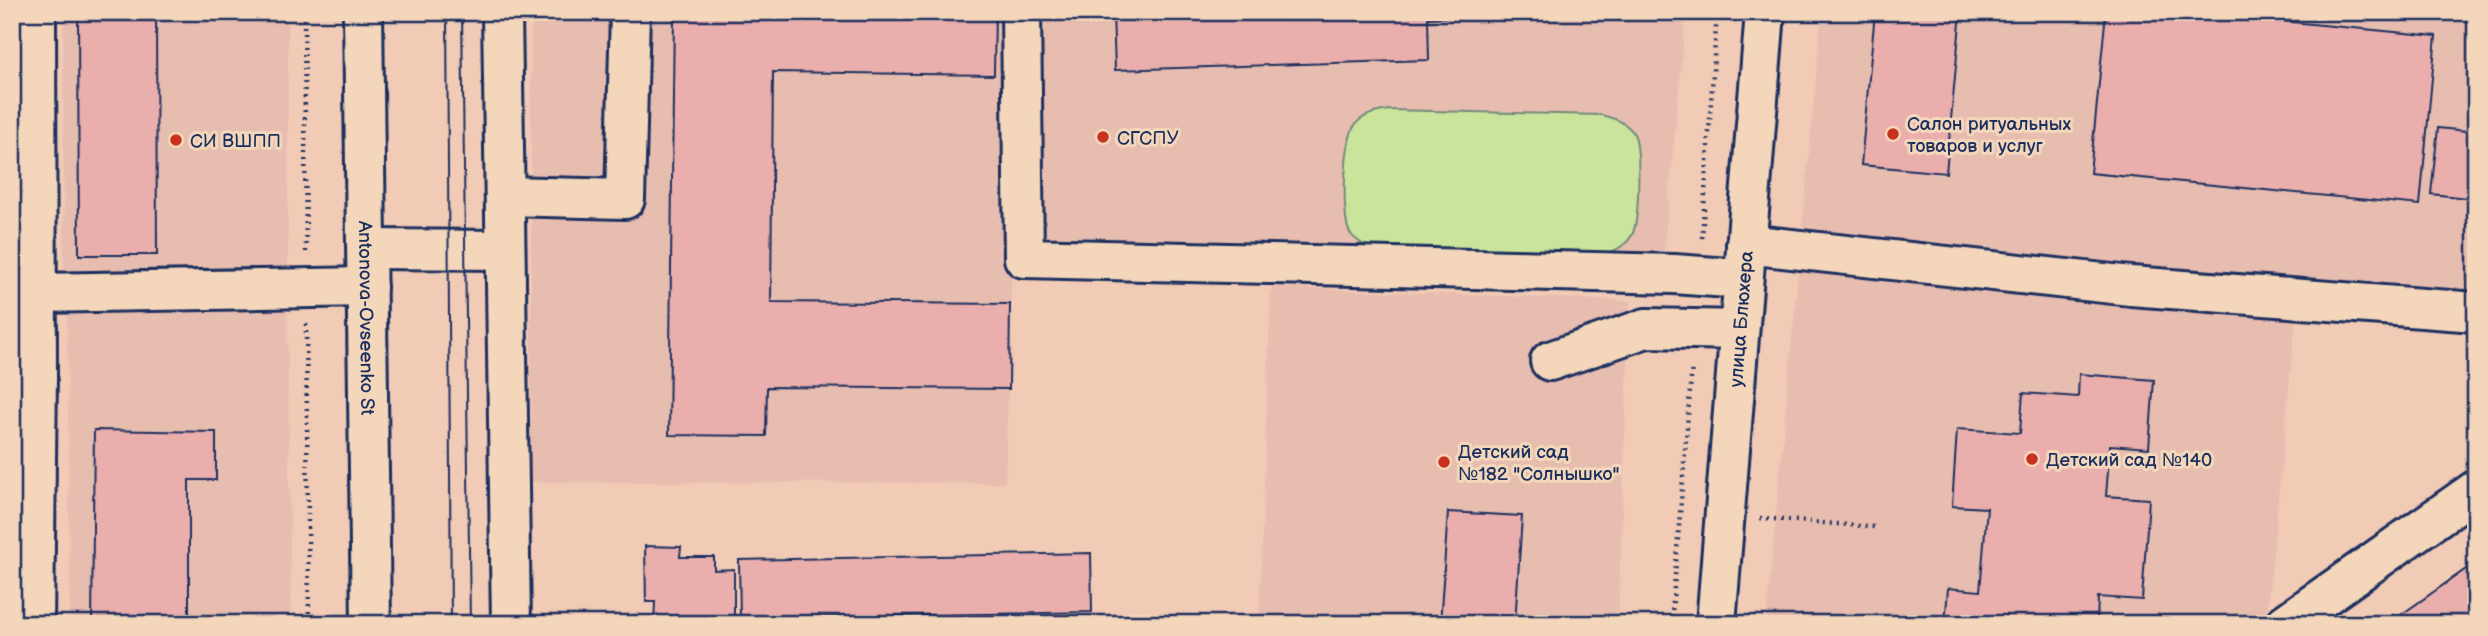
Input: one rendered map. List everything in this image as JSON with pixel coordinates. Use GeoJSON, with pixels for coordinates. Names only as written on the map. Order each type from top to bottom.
{"type":"FeatureCollection","features":[{"type":"Feature","properties":{"kind":"street"},"geometry":{"type":"LineString","coordinates":[[34,624],[25,376],[38,293],[36,12]]}},
{"type":"Feature","properties":{"kind":"street","name":"Antonova-Ovseenko St"},"geometry":{"type":"LineString","coordinates":[[362,12],[371,624]]}},
{"type":"Feature","properties":{"kind":"street"},"geometry":{"type":"LineString","coordinates":[[502,12],[511,624]]}},
{"type":"Feature","properties":{"kind":"street"},"geometry":{"type":"LineString","coordinates":[[505,196],[625,198],[630,12]]}},
{"type":"Feature","properties":{"kind":"street"},"geometry":{"type":"LineString","coordinates":[[1021,12],[1024,258],[1674,274],[1744,261],[2476,312]]}},
{"type":"Feature","properties":{"kind":"street","name":"улица Блюхера"},"geometry":{"type":"LineString","coordinates":[[1716,624],[1765,12]]}},
{"type":"Feature","properties":{"kind":"street"},"geometry":{"type":"LineString","coordinates":[[367,249],[505,250]]}},
{"type":"Feature","properties":{"kind":"street"},"geometry":{"type":"LineString","coordinates":[[38,293],[367,286]]}},
{"type":"Feature","properties":{"kind":"street"},"geometry":{"type":"LineString","coordinates":[[1550,361],[1646,328],[1739,330]]}},
{"type":"Feature","properties":{"kind":"street"},"geometry":{"type":"LineString","coordinates":[[2285,624],[2476,490]]}},
{"type":"Feature","properties":{"kind":"path"},"geometry":{"type":"LineString","coordinates":[[1748,517],[1874,527]]}},
{"type":"Feature","properties":{"kind":"shaded area","name":"СИ ВШПП"},"geometry":{"type":"Polygon","coordinates":[[[63,12],[288,12],[288,269],[64,274],[63,12]]]}},
{"type":"Feature","properties":{"kind":"shaded area","name":"СГСПУ"},"geometry":{"type":"Polygon","coordinates":[[[531,12],[1686,12],[1661,282],[1012,263],[1005,483],[531,482],[531,12]]]}},
{"type":"Feature","properties":{"kind":"shaded area"},"geometry":{"type":"Polygon","coordinates":[[[1822,12],[2476,12],[2476,310],[2298,294],[2266,624],[1766,624],[1822,12]]]}},
{"type":"Feature","properties":{"kind":"shaded area","name":"Детский сад №182 \"Солнышко\""},"geometry":{"type":"Polygon","coordinates":[[[1271,287],[1630,301],[1618,624],[1259,624],[1271,287]]]}},
{"type":"Feature","properties":{"kind":"shaded area"},"geometry":{"type":"Polygon","coordinates":[[[287,303],[291,624],[70,624],[67,305],[287,303]]]}},
{"type":"Feature","properties":{"kind":"green space"},"geometry":{"type":"Polygon","coordinates":[[[1389,110],[1601,115],[1619,121],[1628,126],[1634,134],[1638,153],[1638,199],[1633,233],[1623,245],[1598,258],[1367,248],[1350,233],[1347,225],[1345,196],[1348,145],[1358,121],[1370,114],[1389,110]]]}},
{"type":"Feature","properties":{"kind":"building"},"geometry":{"type":"Polygon","coordinates":[[[78,12],[156,12],[157,255],[79,255],[78,12]]]}},
{"type":"Feature","properties":{"kind":"building"},"geometry":{"type":"Polygon","coordinates":[[[674,12],[995,12],[994,75],[773,72],[771,302],[1010,304],[1009,389],[767,387],[766,436],[669,435],[674,12]]]}},
{"type":"Feature","properties":{"kind":"building"},"geometry":{"type":"Polygon","coordinates":[[[1113,12],[1600,12],[1428,18],[1429,60],[1115,70],[1113,12]]]}},
{"type":"Feature","properties":{"kind":"building"},"geometry":{"type":"Polygon","coordinates":[[[1875,12],[1961,12],[1946,173],[1861,165],[1875,12]]]}},
{"type":"Feature","properties":{"kind":"building"},"geometry":{"type":"Polygon","coordinates":[[[2106,12],[2272,12],[2271,20],[2436,36],[2420,205],[2090,173],[2106,12]]]}},
{"type":"Feature","properties":{"kind":"building"},"geometry":{"type":"Polygon","coordinates":[[[2461,12],[2476,12],[2476,35],[2461,12]]]}},
{"type":"Feature","properties":{"kind":"building"},"geometry":{"type":"Polygon","coordinates":[[[2438,128],[2476,132],[2476,199],[2431,194],[2438,128]]]}},
{"type":"Feature","properties":{"kind":"building"},"geometry":{"type":"Polygon","coordinates":[[[2079,374],[2154,380],[2149,448],[2110,445],[2106,496],[2149,499],[2142,600],[2098,597],[2097,624],[1945,624],[1948,588],[1980,591],[1987,508],[1952,506],[1957,429],[2020,433],[2023,393],[2078,397],[2079,374]]]}},
{"type":"Feature","properties":{"kind":"building"},"geometry":{"type":"Polygon","coordinates":[[[94,430],[216,432],[216,480],[189,480],[189,624],[92,624],[94,430]]]}},
{"type":"Feature","properties":{"kind":"building"},"geometry":{"type":"Polygon","coordinates":[[[1448,512],[1522,516],[1515,624],[1440,624],[1448,512]]]}},
{"type":"Feature","properties":{"kind":"building"},"geometry":{"type":"Polygon","coordinates":[[[645,546],[681,547],[680,557],[714,557],[714,570],[734,569],[734,624],[654,624],[655,602],[646,602],[645,546]]]}},
{"type":"Feature","properties":{"kind":"building"},"geometry":{"type":"Polygon","coordinates":[[[1091,553],[1092,612],[740,619],[739,560],[1091,553]]]}},
{"type":"Feature","properties":{"kind":"building"},"geometry":{"type":"Polygon","coordinates":[[[2476,562],[2476,624],[2388,624],[2476,562]]]}},
{"type":"Feature","properties":{"kind":"tram line"},"geometry":{"type":"LineString","coordinates":[[447,12],[451,624]]}},
{"type":"Feature","properties":{"kind":"tram line"},"geometry":{"type":"LineString","coordinates":[[462,12],[470,624]]}},
{"type":"Feature","properties":{"kind":"place","name":"Салон ритуальных товаров и услуг"},"geometry":{"type":"Point","coordinates":[1893,134]}},
{"type":"Feature","properties":{"kind":"place","name":"СГСПУ"},"geometry":{"type":"Point","coordinates":[1103,137]}},
{"type":"Feature","properties":{"kind":"place","name":"СИ ВШПП"},"geometry":{"type":"Point","coordinates":[176,140]}},
{"type":"Feature","properties":{"kind":"place","name":"Детский сад №140"},"geometry":{"type":"Point","coordinates":[2032,459]}},
{"type":"Feature","properties":{"kind":"place","name":"Детский сад №182 \"Солнышко\""},"geometry":{"type":"Point","coordinates":[1444,462]}}]}
